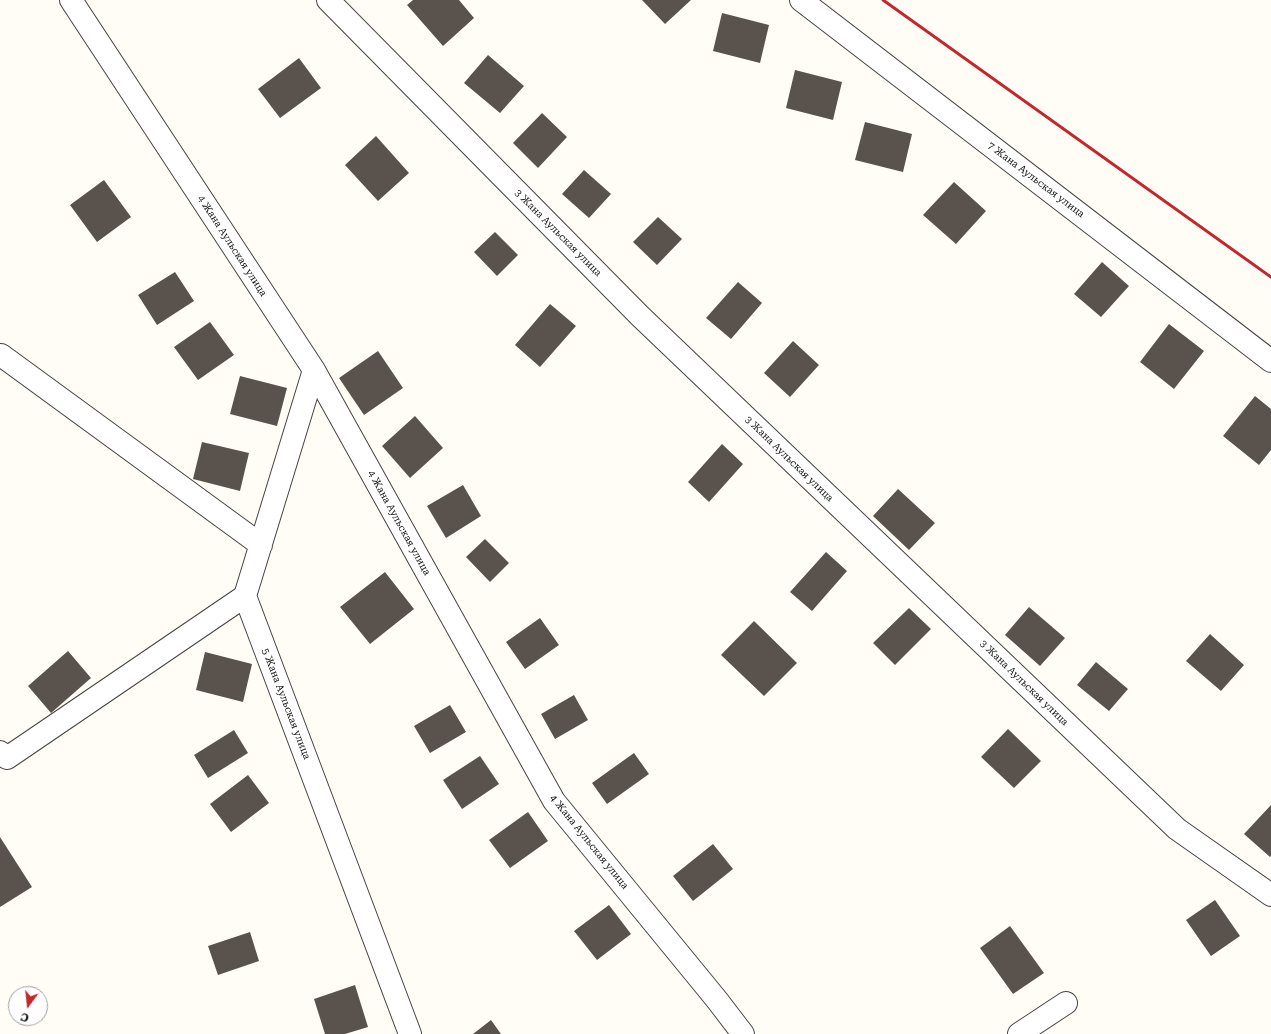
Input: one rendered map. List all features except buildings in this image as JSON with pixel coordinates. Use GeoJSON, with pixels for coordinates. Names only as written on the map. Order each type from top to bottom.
{"type":"FeatureCollection","features":[{"type":"Feature","properties":{"kind":"street","name":"4 Жана Аульская улица"},"geometry":{"type":"LineString","coordinates":[[71,0],[314,370],[554,801],[743,1034]]}},
{"type":"Feature","properties":{"kind":"street","name":"3 Жана Аульская улица"},"geometry":{"type":"LineString","coordinates":[[328,0],[640,316],[1177,829],[1271,895]]}},
{"type":"Feature","properties":{"kind":"street","name":"7 Жана Аульская улица"},"geometry":{"type":"LineString","coordinates":[[801,0],[1271,360]]}},
{"type":"Feature","properties":{"kind":"street"},"geometry":{"type":"LineString","coordinates":[[1,355],[261,545]]}},
{"type":"Feature","properties":{"kind":"street"},"geometry":{"type":"LineString","coordinates":[[0,752],[7,758],[245,596],[314,370]]}},
{"type":"Feature","properties":{"kind":"street","name":"5 Жана Аульская улица"},"geometry":{"type":"LineString","coordinates":[[245,596],[410,1034]]}},
{"type":"Feature","properties":{"kind":"street"},"geometry":{"type":"LineString","coordinates":[[1019,1034],[1066,1002]]}},
{"type":"Feature","properties":{"kind":"railway"},"geometry":{"type":"LineString","coordinates":[[883,0],[1271,277]]}}]}
